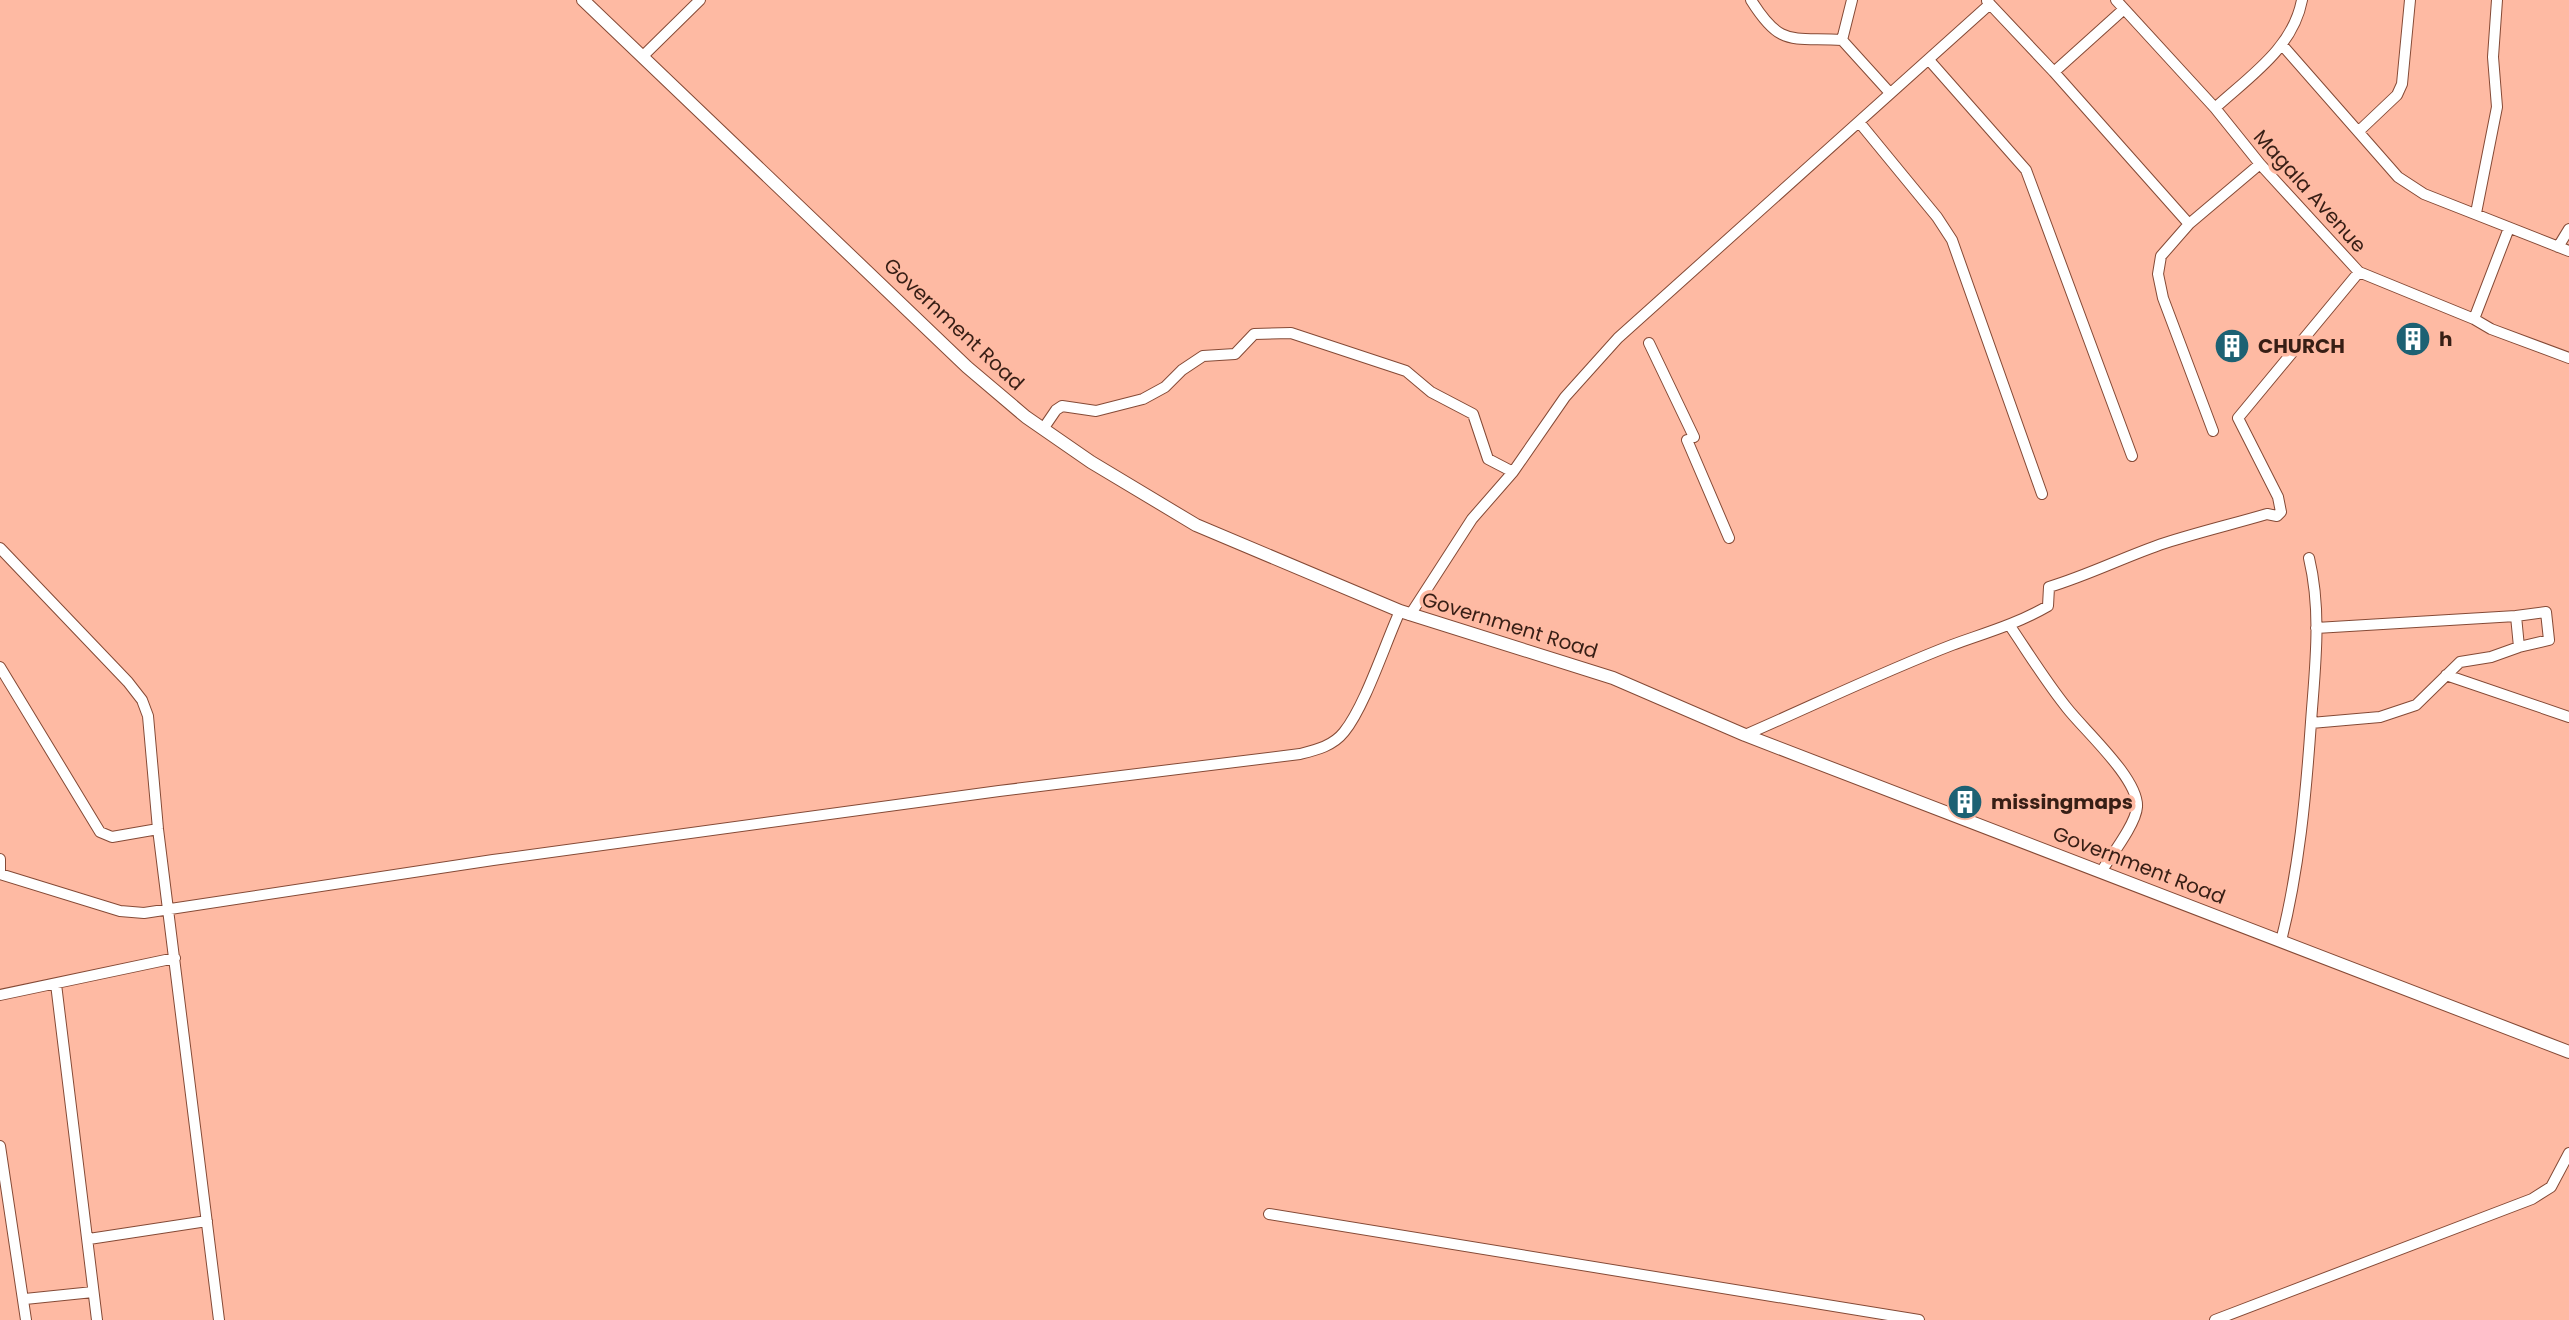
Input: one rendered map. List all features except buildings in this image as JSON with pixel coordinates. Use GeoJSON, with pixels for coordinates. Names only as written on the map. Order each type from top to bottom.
{"type":"FeatureCollection","features":[{"type":"Feature","properties":{"kind":"street","name":"Government Road"},"geometry":{"type":"LineString","coordinates":[[583,0],[967,367],[1043,429],[1091,462],[1196,525],[1405,613],[1613,678],[1745,735],[2569,1052]]}},
{"type":"Feature","properties":{"kind":"street"},"geometry":{"type":"LineString","coordinates":[[643,56],[700,0]]}},
{"type":"Feature","properties":{"kind":"street"},"geometry":{"type":"LineString","coordinates":[[1751,0],[1765,22],[1782,37],[1842,40],[1890,93]]}},
{"type":"Feature","properties":{"kind":"street"},"geometry":{"type":"LineString","coordinates":[[1842,40],[1852,0]]}},
{"type":"Feature","properties":{"kind":"street"},"geometry":{"type":"LineString","coordinates":[[2215,108],[2283,46],[2299,18],[2302,0]]}},
{"type":"Feature","properties":{"kind":"street"},"geometry":{"type":"LineString","coordinates":[[2359,131],[2397,95],[2402,84],[2410,0]]}},
{"type":"Feature","properties":{"kind":"street"},"geometry":{"type":"LineString","coordinates":[[2476,213],[2497,107],[2493,57],[2497,0]]}},
{"type":"Feature","properties":{"kind":"street"},"geometry":{"type":"LineString","coordinates":[[0,859],[0,874],[120,911],[144,913],[999,791],[1300,754],[1323,748],[1343,734],[1405,613],[1472,519],[1513,472],[1565,397],[1618,338],[1929,60],[1988,2],[2189,224]]}},
{"type":"Feature","properties":{"kind":"street"},"geometry":{"type":"LineString","coordinates":[[2054,72],[2120,4]]}},
{"type":"Feature","properties":{"kind":"street","name":"Magala Avenue"},"geometry":{"type":"LineString","coordinates":[[2120,4],[2359,272],[2474,319],[2491,329],[2569,358]]}},
{"type":"Feature","properties":{"kind":"street"},"geometry":{"type":"LineString","coordinates":[[2283,46],[2398,177],[2424,194],[2564,249],[2569,229]]}},
{"type":"Feature","properties":{"kind":"street"},"geometry":{"type":"LineString","coordinates":[[1929,60],[2026,170],[2132,456]]}},
{"type":"Feature","properties":{"kind":"street"},"geometry":{"type":"LineString","coordinates":[[1859,122],[1937,217],[1952,240],[2042,494]]}},
{"type":"Feature","properties":{"kind":"street"},"geometry":{"type":"LineString","coordinates":[[2213,431],[2163,298],[2158,274],[2161,256],[2189,224],[2260,164]]}},
{"type":"Feature","properties":{"kind":"street"},"geometry":{"type":"LineString","coordinates":[[2474,319],[2509,228]]}},
{"type":"Feature","properties":{"kind":"street"},"geometry":{"type":"LineString","coordinates":[[1745,735],[1953,645],[2010,626],[2048,606],[2049,587],[2166,543],[2267,514],[2277,516],[2281,512],[2278,497],[2238,418],[2359,272]]}},
{"type":"Feature","properties":{"kind":"street"},"geometry":{"type":"LineString","coordinates":[[1043,429],[1062,406],[1096,411],[1143,399],[1165,387],[1182,370],[1203,356],[1235,354],[1254,334],[1282,331],[1406,371],[1431,392],[1473,414],[1488,459],[1513,472]]}},
{"type":"Feature","properties":{"kind":"street"},"geometry":{"type":"LineString","coordinates":[[1649,343],[1691,439],[1729,538]]}},
{"type":"Feature","properties":{"kind":"street"},"geometry":{"type":"LineString","coordinates":[[0,548],[142,700],[148,716],[158,829],[219,1320]]}},
{"type":"Feature","properties":{"kind":"street"},"geometry":{"type":"LineString","coordinates":[[2281,941],[2291,901],[2309,755],[2317,591],[2309,558]]}},
{"type":"Feature","properties":{"kind":"street"},"geometry":{"type":"LineString","coordinates":[[2311,723],[2380,717],[2416,705],[2460,662],[2491,657],[2549,640],[2546,612],[2316,628]]}},
{"type":"Feature","properties":{"kind":"street"},"geometry":{"type":"LineString","coordinates":[[2516,616],[2519,647]]}},
{"type":"Feature","properties":{"kind":"street"},"geometry":{"type":"LineString","coordinates":[[2010,626],[2068,709],[2114,761],[2134,792],[2137,807],[2133,820],[2101,872]]}},
{"type":"Feature","properties":{"kind":"street"},"geometry":{"type":"LineString","coordinates":[[0,667],[100,832],[112,837],[158,829]]}},
{"type":"Feature","properties":{"kind":"street"},"geometry":{"type":"LineString","coordinates":[[2446,675],[2569,717]]}},
{"type":"Feature","properties":{"kind":"street"},"geometry":{"type":"LineString","coordinates":[[0,995],[175,958]]}},
{"type":"Feature","properties":{"kind":"street"},"geometry":{"type":"LineString","coordinates":[[56,984],[97,1320]]}},
{"type":"Feature","properties":{"kind":"street"},"geometry":{"type":"LineString","coordinates":[[0,1146],[26,1320]]}},
{"type":"Feature","properties":{"kind":"street"},"geometry":{"type":"LineString","coordinates":[[2215,1320],[2532,1199],[2551,1187],[2569,1153]]}},
{"type":"Feature","properties":{"kind":"street"},"geometry":{"type":"LineString","coordinates":[[1269,1214],[1919,1320]]}},
{"type":"Feature","properties":{"kind":"street"},"geometry":{"type":"LineString","coordinates":[[89,1239],[207,1221]]}},
{"type":"Feature","properties":{"kind":"street"},"geometry":{"type":"LineString","coordinates":[[25,1299],[93,1292]]}},
{"type":"Feature","properties":{"kind":"place","name":"h"},"geometry":{"type":"Point","coordinates":[2413,339]}},
{"type":"Feature","properties":{"kind":"place","name":"CHURCH"},"geometry":{"type":"Point","coordinates":[2232,346]}},
{"type":"Feature","properties":{"kind":"place","name":"missingmaps"},"geometry":{"type":"Point","coordinates":[1965,802]}}]}
